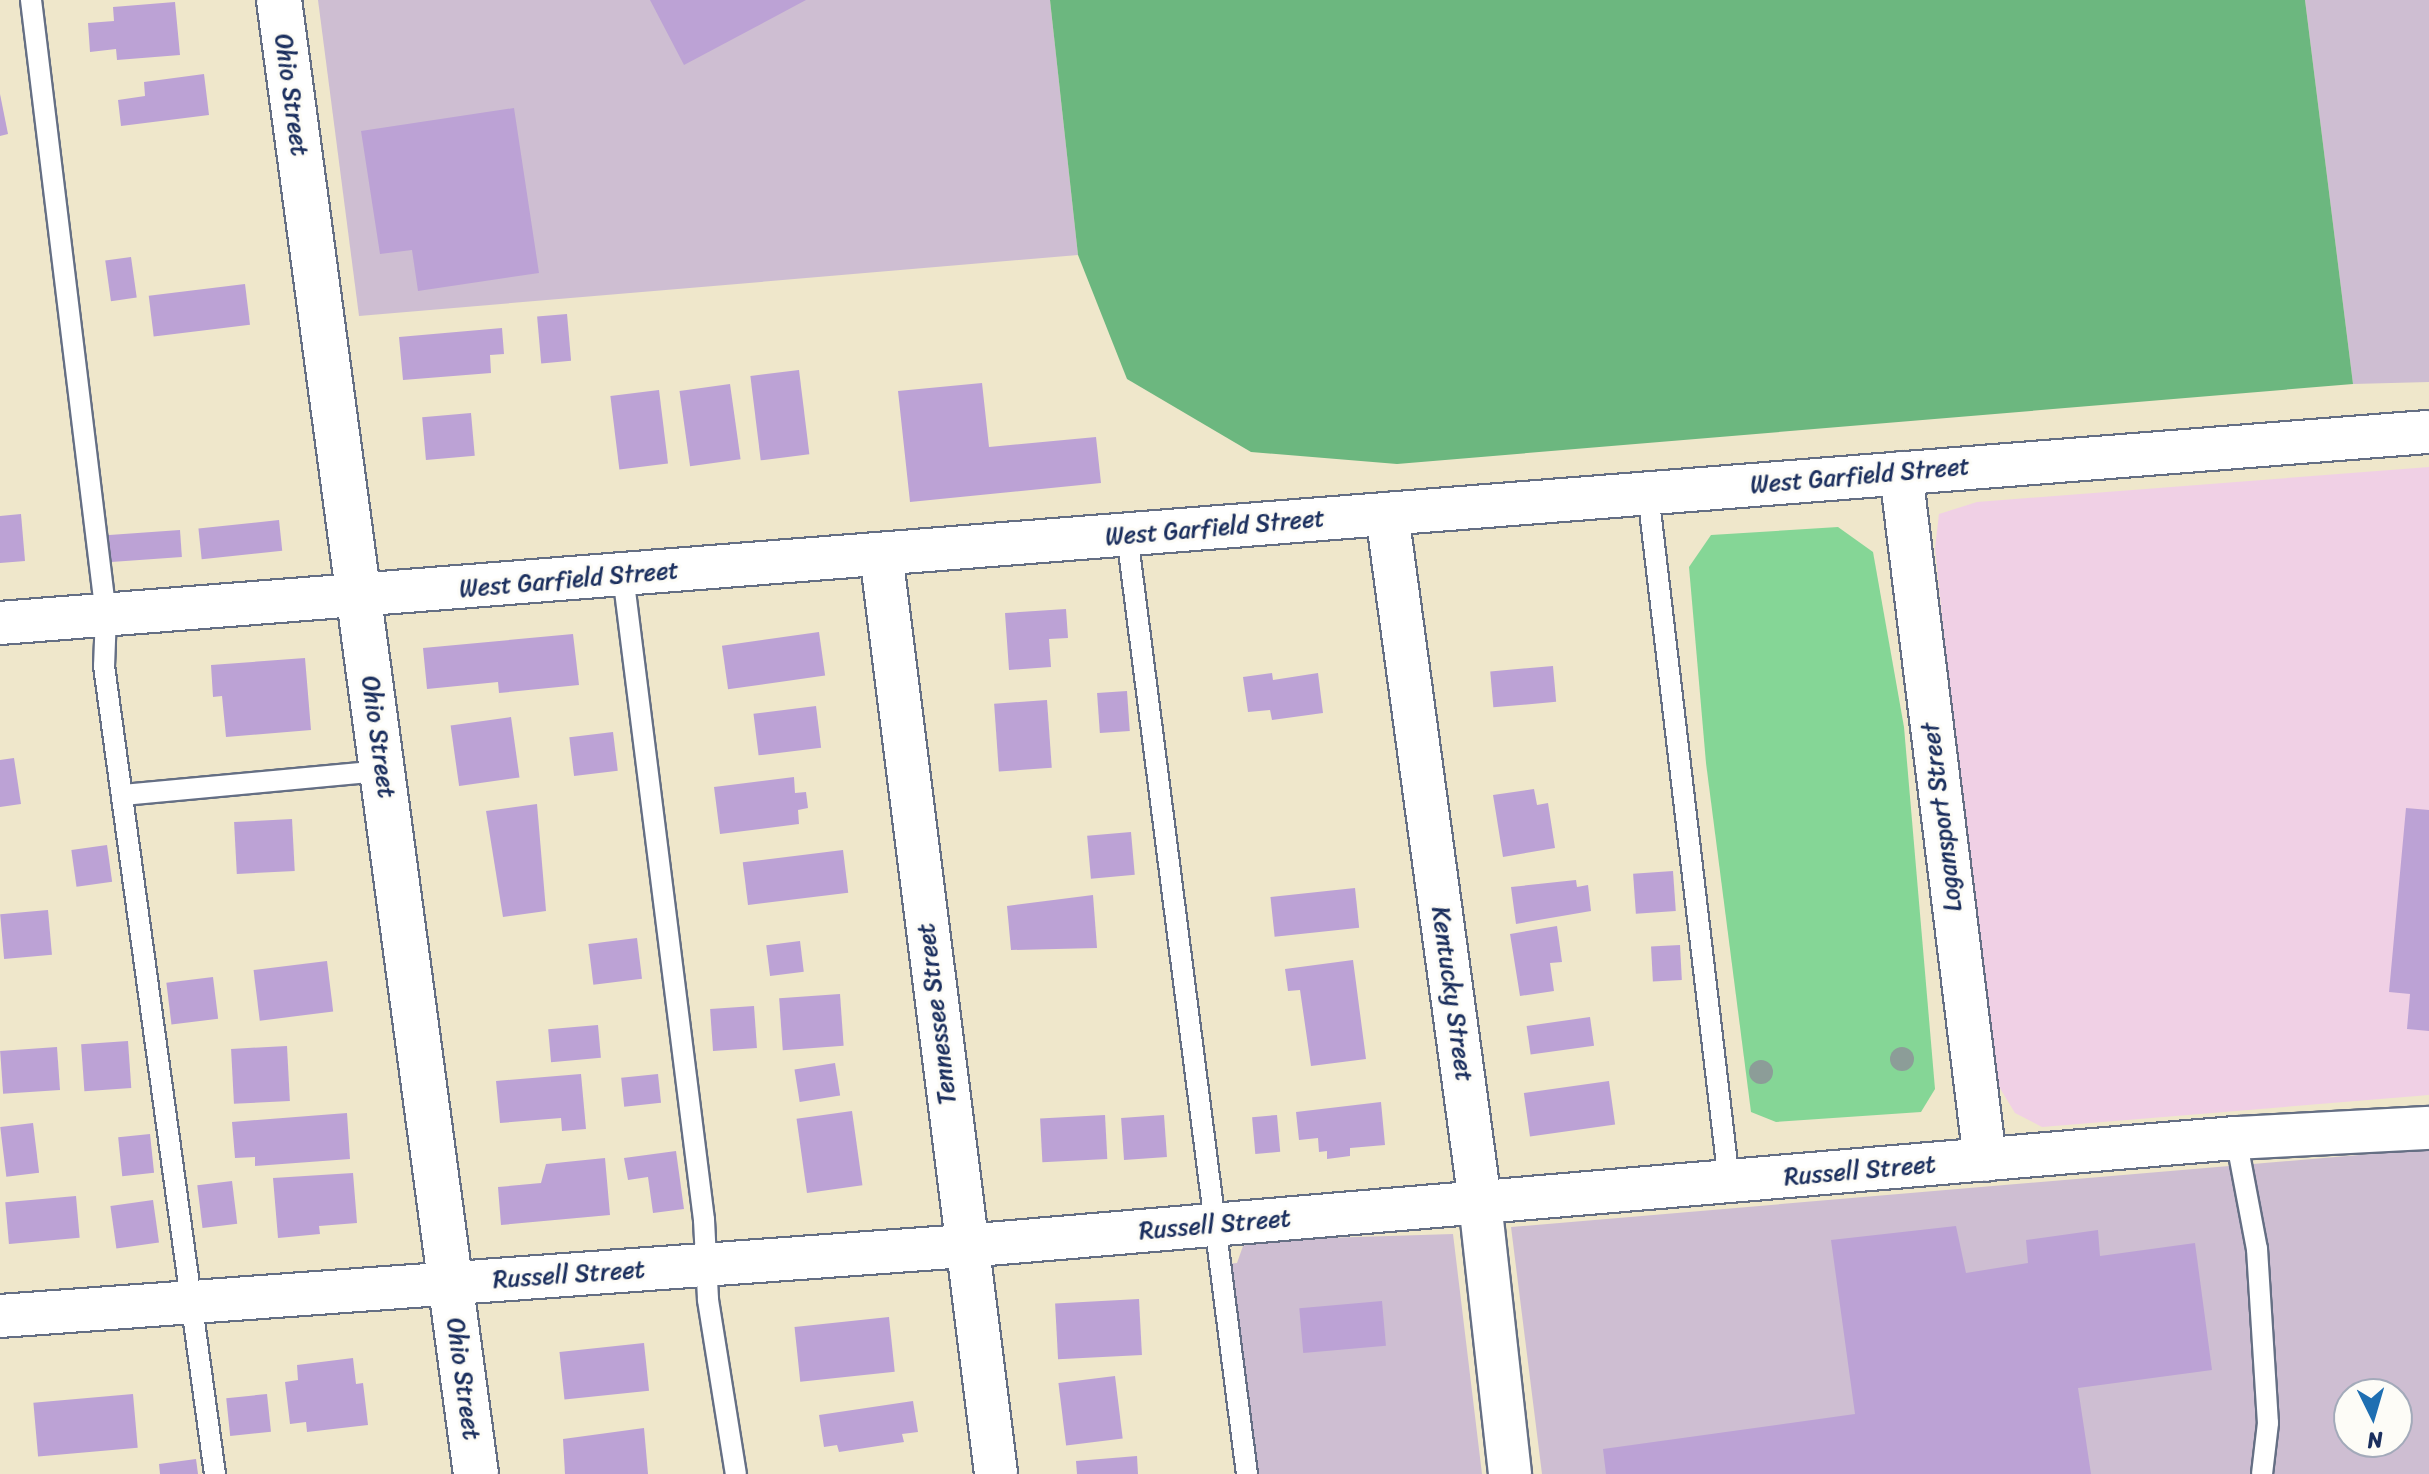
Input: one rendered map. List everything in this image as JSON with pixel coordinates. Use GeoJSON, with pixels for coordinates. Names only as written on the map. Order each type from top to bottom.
{"type":"FeatureCollection","features":[{"type":"Feature","properties":{"kind":"street","name":"Ohio Street"},"geometry":{"type":"LineString","coordinates":[[279,0],[476,1474]]}},
{"type":"Feature","properties":{"kind":"street","name":"West Garfield Street"},"geometry":{"type":"LineString","coordinates":[[0,623],[2429,432]]}},
{"type":"Feature","properties":{"kind":"street","name":"Logansport Street"},"geometry":{"type":"LineString","coordinates":[[1901,473],[1985,1160]]}},
{"type":"Feature","properties":{"kind":"street","name":"Kentucky Street"},"geometry":{"type":"LineString","coordinates":[[1387,514],[1480,1202],[1510,1474]]}},
{"type":"Feature","properties":{"kind":"street","name":"Tennessee Street"},"geometry":{"type":"LineString","coordinates":[[881,554],[965,1246],[996,1474]]}},
{"type":"Feature","properties":{"kind":"street","name":"Russell Street"},"geometry":{"type":"LineString","coordinates":[[0,1316],[965,1246],[2236,1138],[2429,1128]]}},
{"type":"Feature","properties":{"kind":"lane"},"geometry":{"type":"LineString","coordinates":[[31,0],[106,615],[104,666],[215,1474]]}},
{"type":"Feature","properties":{"kind":"lane"},"geometry":{"type":"LineString","coordinates":[[1648,493],[1729,1182]]}},
{"type":"Feature","properties":{"kind":"lane"},"geometry":{"type":"LineString","coordinates":[[1127,535],[1219,1224],[1247,1474]]}},
{"type":"Feature","properties":{"kind":"lane"},"geometry":{"type":"LineString","coordinates":[[623,575],[704,1220],[704,1265],[736,1474]]}},
{"type":"Feature","properties":{"kind":"lane"},"geometry":{"type":"LineString","coordinates":[[122,795],[383,771]]}},
{"type":"Feature","properties":{"kind":"lane"},"geometry":{"type":"LineString","coordinates":[[2236,1138],[2257,1249],[2268,1423],[2262,1474]]}},
{"type":"Feature","properties":{"kind":"shaded area"},"geometry":{"type":"Polygon","coordinates":[[[318,0],[1050,0],[1078,255],[359,316],[318,0]]]}},
{"type":"Feature","properties":{"kind":"shaded area"},"geometry":{"type":"Polygon","coordinates":[[[2305,0],[2429,0],[2429,382],[2353,384],[2305,0]]]}},
{"type":"Feature","properties":{"kind":"shaded area"},"geometry":{"type":"Polygon","coordinates":[[[2429,467],[2429,1095],[2042,1127],[2015,1113],[1995,1080],[1979,972],[1935,548],[1939,514],[1977,502],[2429,467]]]}},
{"type":"Feature","properties":{"kind":"shaded area"},"geometry":{"type":"Polygon","coordinates":[[[2429,1149],[2429,1474],[1542,1474],[1511,1227],[2429,1149]]]}},
{"type":"Feature","properties":{"kind":"shaded area"},"geometry":{"type":"Polygon","coordinates":[[[1453,1234],[1482,1474],[1245,1474],[1216,1265],[1237,1263],[1243,1246],[1258,1240],[1453,1234]]]}},
{"type":"Feature","properties":{"kind":"green space"},"geometry":{"type":"Polygon","coordinates":[[[1050,0],[2305,0],[2353,384],[1397,464],[1251,452],[1127,379],[1078,255],[1050,0]]]}},
{"type":"Feature","properties":{"kind":"green space"},"geometry":{"type":"Polygon","coordinates":[[[1838,527],[1873,552],[1904,727],[1935,1089],[1921,1112],[1776,1122],[1751,1112],[1706,763],[1689,567],[1711,535],[1838,527]]]}},
{"type":"Feature","properties":{"kind":"building"},"geometry":{"type":"Polygon","coordinates":[[[650,0],[806,0],[684,65],[650,0]]]}},
{"type":"Feature","properties":{"kind":"building"},"geometry":{"type":"Polygon","coordinates":[[[175,2],[180,55],[117,60],[116,49],[90,52],[88,23],[114,21],[113,7],[175,2]]]}},
{"type":"Feature","properties":{"kind":"building"},"geometry":{"type":"Polygon","coordinates":[[[204,74],[209,115],[121,126],[118,100],[145,96],[144,82],[204,74]]]}},
{"type":"Feature","properties":{"kind":"building"},"geometry":{"type":"Polygon","coordinates":[[[0,94],[8,134],[0,136],[0,94]]]}},
{"type":"Feature","properties":{"kind":"building"},"geometry":{"type":"Polygon","coordinates":[[[514,108],[539,273],[418,291],[412,250],[380,254],[361,131],[514,108]]]}},
{"type":"Feature","properties":{"kind":"building"},"geometry":{"type":"Polygon","coordinates":[[[131,257],[137,298],[111,301],[105,261],[131,257]]]}},
{"type":"Feature","properties":{"kind":"building"},"geometry":{"type":"Polygon","coordinates":[[[245,284],[250,325],[154,337],[149,296],[245,284]]]}},
{"type":"Feature","properties":{"kind":"building"},"geometry":{"type":"Polygon","coordinates":[[[567,314],[571,361],[541,363],[537,317],[567,314]]]}},
{"type":"Feature","properties":{"kind":"building"},"geometry":{"type":"Polygon","coordinates":[[[502,328],[504,354],[490,355],[491,373],[403,380],[399,337],[502,328]]]}},
{"type":"Feature","properties":{"kind":"building"},"geometry":{"type":"Polygon","coordinates":[[[799,370],[809,454],[761,460],[750,376],[799,370]]]}},
{"type":"Feature","properties":{"kind":"building"},"geometry":{"type":"Polygon","coordinates":[[[982,383],[989,447],[1096,437],[1101,483],[910,502],[898,391],[982,383]]]}},
{"type":"Feature","properties":{"kind":"building"},"geometry":{"type":"Polygon","coordinates":[[[730,384],[741,459],[690,466],[679,391],[730,384]]]}},
{"type":"Feature","properties":{"kind":"building"},"geometry":{"type":"Polygon","coordinates":[[[659,390],[668,463],[619,469],[610,396],[659,390]]]}},
{"type":"Feature","properties":{"kind":"building"},"geometry":{"type":"Polygon","coordinates":[[[471,413],[475,456],[426,460],[422,417],[471,413]]]}},
{"type":"Feature","properties":{"kind":"building"},"geometry":{"type":"Polygon","coordinates":[[[21,514],[25,561],[0,563],[0,516],[21,514]]]}},
{"type":"Feature","properties":{"kind":"building"},"geometry":{"type":"Polygon","coordinates":[[[279,520],[282,551],[202,559],[198,528],[279,520]]]}},
{"type":"Feature","properties":{"kind":"building"},"geometry":{"type":"Polygon","coordinates":[[[180,530],[182,557],[104,562],[102,535],[180,530]]]}},
{"type":"Feature","properties":{"kind":"building"},"geometry":{"type":"Polygon","coordinates":[[[1066,609],[1068,638],[1049,639],[1051,667],[1009,670],[1005,613],[1066,609]]]}},
{"type":"Feature","properties":{"kind":"building"},"geometry":{"type":"Polygon","coordinates":[[[819,632],[825,676],[728,689],[722,646],[819,632]]]}},
{"type":"Feature","properties":{"kind":"building"},"geometry":{"type":"Polygon","coordinates":[[[573,634],[579,685],[499,693],[498,682],[427,689],[423,648],[573,634]]]}},
{"type":"Feature","properties":{"kind":"building"},"geometry":{"type":"Polygon","coordinates":[[[305,658],[311,730],[226,737],[222,696],[213,697],[211,665],[305,658]]]}},
{"type":"Feature","properties":{"kind":"building"},"geometry":{"type":"Polygon","coordinates":[[[1553,666],[1556,702],[1493,707],[1490,671],[1553,666]]]}},
{"type":"Feature","properties":{"kind":"building"},"geometry":{"type":"Polygon","coordinates":[[[1272,673],[1273,680],[1318,673],[1323,713],[1272,720],[1270,710],[1248,712],[1243,677],[1272,673]]]}},
{"type":"Feature","properties":{"kind":"building"},"geometry":{"type":"Polygon","coordinates":[[[1127,691],[1130,731],[1100,733],[1097,693],[1127,691]]]}},
{"type":"Feature","properties":{"kind":"building"},"geometry":{"type":"Polygon","coordinates":[[[1047,700],[1052,768],[999,772],[994,704],[1047,700]]]}},
{"type":"Feature","properties":{"kind":"building"},"geometry":{"type":"Polygon","coordinates":[[[816,706],[821,748],[759,755],[753,714],[816,706]]]}},
{"type":"Feature","properties":{"kind":"building"},"geometry":{"type":"Polygon","coordinates":[[[511,717],[519,777],[459,786],[451,725],[511,717]]]}},
{"type":"Feature","properties":{"kind":"building"},"geometry":{"type":"Polygon","coordinates":[[[613,732],[618,771],[574,776],[569,737],[613,732]]]}},
{"type":"Feature","properties":{"kind":"building"},"geometry":{"type":"Polygon","coordinates":[[[14,758],[21,804],[0,807],[0,760],[14,758]]]}},
{"type":"Feature","properties":{"kind":"building"},"geometry":{"type":"Polygon","coordinates":[[[794,777],[795,793],[806,792],[808,808],[798,810],[799,824],[720,834],[714,787],[794,777]]]}},
{"type":"Feature","properties":{"kind":"building"},"geometry":{"type":"Polygon","coordinates":[[[1534,789],[1537,805],[1548,803],[1555,848],[1503,857],[1493,795],[1534,789]]]}},
{"type":"Feature","properties":{"kind":"building"},"geometry":{"type":"Polygon","coordinates":[[[537,804],[546,911],[503,917],[486,811],[537,804]]]}},
{"type":"Feature","properties":{"kind":"building"},"geometry":{"type":"Polygon","coordinates":[[[2406,808],[2429,810],[2429,1031],[2407,1029],[2410,994],[2389,992],[2406,808]]]}},
{"type":"Feature","properties":{"kind":"building"},"geometry":{"type":"Polygon","coordinates":[[[292,819],[295,871],[237,874],[234,822],[292,819]]]}},
{"type":"Feature","properties":{"kind":"building"},"geometry":{"type":"Polygon","coordinates":[[[1131,832],[1135,875],[1091,879],[1087,836],[1131,832]]]}},
{"type":"Feature","properties":{"kind":"building"},"geometry":{"type":"Polygon","coordinates":[[[107,845],[112,882],[76,887],[71,850],[107,845]]]}},
{"type":"Feature","properties":{"kind":"building"},"geometry":{"type":"Polygon","coordinates":[[[843,850],[848,893],[748,905],[743,862],[843,850]]]}},
{"type":"Feature","properties":{"kind":"building"},"geometry":{"type":"Polygon","coordinates":[[[1673,871],[1676,911],[1636,914],[1633,874],[1673,871]]]}},
{"type":"Feature","properties":{"kind":"building"},"geometry":{"type":"Polygon","coordinates":[[[1576,880],[1577,887],[1588,885],[1591,911],[1516,924],[1511,887],[1576,880]]]}},
{"type":"Feature","properties":{"kind":"building"},"geometry":{"type":"Polygon","coordinates":[[[1355,888],[1359,928],[1275,937],[1270,897],[1355,888]]]}},
{"type":"Feature","properties":{"kind":"building"},"geometry":{"type":"Polygon","coordinates":[[[1093,895],[1097,948],[1011,950],[1007,906],[1093,895]]]}},
{"type":"Feature","properties":{"kind":"building"},"geometry":{"type":"Polygon","coordinates":[[[48,910],[52,955],[4,959],[0,914],[48,910]]]}},
{"type":"Feature","properties":{"kind":"building"},"geometry":{"type":"Polygon","coordinates":[[[1557,926],[1562,962],[1550,963],[1554,991],[1520,996],[1510,934],[1557,926]]]}},
{"type":"Feature","properties":{"kind":"building"},"geometry":{"type":"Polygon","coordinates":[[[637,938],[642,979],[593,985],[588,944],[637,938]]]}},
{"type":"Feature","properties":{"kind":"building"},"geometry":{"type":"Polygon","coordinates":[[[800,941],[804,972],[770,976],[766,945],[800,941]]]}},
{"type":"Feature","properties":{"kind":"building"},"geometry":{"type":"Polygon","coordinates":[[[1680,945],[1682,980],[1653,981],[1651,947],[1680,945]]]}},
{"type":"Feature","properties":{"kind":"building"},"geometry":{"type":"Polygon","coordinates":[[[1353,960],[1366,1059],[1311,1066],[1300,990],[1288,991],[1285,969],[1353,960]]]}},
{"type":"Feature","properties":{"kind":"building"},"geometry":{"type":"Polygon","coordinates":[[[327,961],[333,1012],[260,1021],[254,970],[327,961]]]}},
{"type":"Feature","properties":{"kind":"building"},"geometry":{"type":"Polygon","coordinates":[[[213,977],[218,1019],[171,1024],[166,983],[213,977]]]}},
{"type":"Feature","properties":{"kind":"building"},"geometry":{"type":"Polygon","coordinates":[[[840,994],[844,1046],[783,1050],[779,998],[840,994]]]}},
{"type":"Feature","properties":{"kind":"building"},"geometry":{"type":"Polygon","coordinates":[[[754,1006],[757,1048],[713,1051],[710,1009],[754,1006]]]}},
{"type":"Feature","properties":{"kind":"building"},"geometry":{"type":"Polygon","coordinates":[[[1590,1017],[1594,1046],[1531,1055],[1527,1026],[1590,1017]]]}},
{"type":"Feature","properties":{"kind":"building"},"geometry":{"type":"Polygon","coordinates":[[[598,1025],[601,1058],[551,1062],[548,1029],[598,1025]]]}},
{"type":"Feature","properties":{"kind":"building"},"geometry":{"type":"Polygon","coordinates":[[[128,1041],[131,1088],[84,1091],[81,1044],[128,1041]]]}},
{"type":"Feature","properties":{"kind":"building"},"geometry":{"type":"Polygon","coordinates":[[[287,1046],[290,1101],[234,1104],[231,1049],[287,1046]]]}},
{"type":"Feature","properties":{"kind":"building"},"geometry":{"type":"Polygon","coordinates":[[[57,1047],[60,1090],[3,1094],[0,1051],[57,1047]]]}},
{"type":"Feature","properties":{"kind":"building"},"geometry":{"type":"Polygon","coordinates":[[[835,1063],[840,1096],[800,1102],[795,1069],[835,1063]]]}},
{"type":"Feature","properties":{"kind":"building"},"geometry":{"type":"Polygon","coordinates":[[[581,1074],[586,1129],[562,1131],[561,1118],[500,1123],[496,1081],[581,1074]]]}},
{"type":"Feature","properties":{"kind":"building"},"geometry":{"type":"Polygon","coordinates":[[[658,1074],[661,1103],[624,1107],[621,1078],[658,1074]]]}},
{"type":"Feature","properties":{"kind":"building"},"geometry":{"type":"Polygon","coordinates":[[[1609,1081],[1615,1125],[1530,1137],[1524,1093],[1609,1081]]]}},
{"type":"Feature","properties":{"kind":"building"},"geometry":{"type":"Polygon","coordinates":[[[1381,1102],[1385,1145],[1350,1148],[1350,1156],[1327,1159],[1327,1151],[1319,1152],[1318,1138],[1299,1140],[1296,1112],[1381,1102]]]}},
{"type":"Feature","properties":{"kind":"building"},"geometry":{"type":"Polygon","coordinates":[[[852,1111],[862,1185],[807,1193],[797,1119],[852,1111]]]}},
{"type":"Feature","properties":{"kind":"building"},"geometry":{"type":"Polygon","coordinates":[[[347,1113],[350,1159],[255,1166],[255,1157],[235,1158],[232,1122],[347,1113]]]}},
{"type":"Feature","properties":{"kind":"building"},"geometry":{"type":"Polygon","coordinates":[[[1105,1115],[1107,1159],[1042,1162],[1040,1118],[1105,1115]]]}},
{"type":"Feature","properties":{"kind":"building"},"geometry":{"type":"Polygon","coordinates":[[[1164,1115],[1167,1157],[1124,1160],[1121,1118],[1164,1115]]]}},
{"type":"Feature","properties":{"kind":"building"},"geometry":{"type":"Polygon","coordinates":[[[1277,1115],[1280,1152],[1255,1154],[1252,1117],[1277,1115]]]}},
{"type":"Feature","properties":{"kind":"building"},"geometry":{"type":"Polygon","coordinates":[[[33,1123],[39,1173],[6,1177],[0,1127],[33,1123]]]}},
{"type":"Feature","properties":{"kind":"building"},"geometry":{"type":"Polygon","coordinates":[[[150,1134],[154,1173],[122,1176],[118,1137],[150,1134]]]}},
{"type":"Feature","properties":{"kind":"building"},"geometry":{"type":"Polygon","coordinates":[[[676,1151],[684,1209],[653,1213],[648,1177],[628,1180],[624,1158],[676,1151]]]}},
{"type":"Feature","properties":{"kind":"building"},"geometry":{"type":"Polygon","coordinates":[[[605,1158],[610,1215],[501,1225],[498,1187],[541,1183],[546,1164],[605,1158]]]}},
{"type":"Feature","properties":{"kind":"building"},"geometry":{"type":"Polygon","coordinates":[[[353,1173],[357,1223],[319,1226],[320,1234],[278,1238],[273,1178],[353,1173]]]}},
{"type":"Feature","properties":{"kind":"building"},"geometry":{"type":"Polygon","coordinates":[[[232,1181],[237,1224],[203,1228],[197,1185],[232,1181]]]}},
{"type":"Feature","properties":{"kind":"building"},"geometry":{"type":"Polygon","coordinates":[[[76,1196],[80,1238],[9,1244],[5,1202],[76,1196]]]}},
{"type":"Feature","properties":{"kind":"building"},"geometry":{"type":"Polygon","coordinates":[[[153,1200],[159,1243],[116,1249],[110,1206],[153,1200]]]}},
{"type":"Feature","properties":{"kind":"building"},"geometry":{"type":"Polygon","coordinates":[[[1956,1226],[1966,1273],[2028,1263],[2026,1240],[2098,1230],[2100,1256],[2195,1243],[2212,1370],[2078,1388],[2091,1474],[1606,1474],[1603,1449],[1855,1414],[1831,1240],[1956,1226]]]}},
{"type":"Feature","properties":{"kind":"building"},"geometry":{"type":"Polygon","coordinates":[[[1139,1299],[1142,1355],[1058,1359],[1055,1303],[1139,1299]]]}},
{"type":"Feature","properties":{"kind":"building"},"geometry":{"type":"Polygon","coordinates":[[[1382,1301],[1386,1346],[1303,1353],[1299,1308],[1382,1301]]]}},
{"type":"Feature","properties":{"kind":"building"},"geometry":{"type":"Polygon","coordinates":[[[889,1317],[895,1372],[800,1382],[795,1327],[889,1317]]]}},
{"type":"Feature","properties":{"kind":"building"},"geometry":{"type":"Polygon","coordinates":[[[644,1343],[649,1391],[564,1400],[559,1352],[644,1343]]]}},
{"type":"Feature","properties":{"kind":"building"},"geometry":{"type":"Polygon","coordinates":[[[353,1358],[356,1384],[363,1383],[368,1425],[307,1432],[306,1422],[290,1424],[285,1382],[298,1380],[297,1365],[353,1358]]]}},
{"type":"Feature","properties":{"kind":"building"},"geometry":{"type":"Polygon","coordinates":[[[1115,1376],[1123,1439],[1066,1445],[1058,1383],[1115,1376]]]}},
{"type":"Feature","properties":{"kind":"building"},"geometry":{"type":"Polygon","coordinates":[[[133,1394],[138,1448],[38,1457],[33,1403],[133,1394]]]}},
{"type":"Feature","properties":{"kind":"building"},"geometry":{"type":"Polygon","coordinates":[[[267,1394],[271,1432],[230,1436],[226,1398],[267,1394]]]}},
{"type":"Feature","properties":{"kind":"building"},"geometry":{"type":"Polygon","coordinates":[[[913,1401],[918,1432],[902,1434],[904,1442],[839,1452],[837,1445],[824,1447],[819,1415],[913,1401]]]}},
{"type":"Feature","properties":{"kind":"building"},"geometry":{"type":"Polygon","coordinates":[[[644,1428],[648,1474],[565,1474],[563,1439],[644,1428]]]}},
{"type":"Feature","properties":{"kind":"building"},"geometry":{"type":"Polygon","coordinates":[[[1137,1456],[1138,1474],[1077,1474],[1076,1461],[1137,1456]]]}},
{"type":"Feature","properties":{"kind":"building"},"geometry":{"type":"Polygon","coordinates":[[[196,1459],[198,1474],[160,1474],[159,1464],[196,1459]]]}}]}
